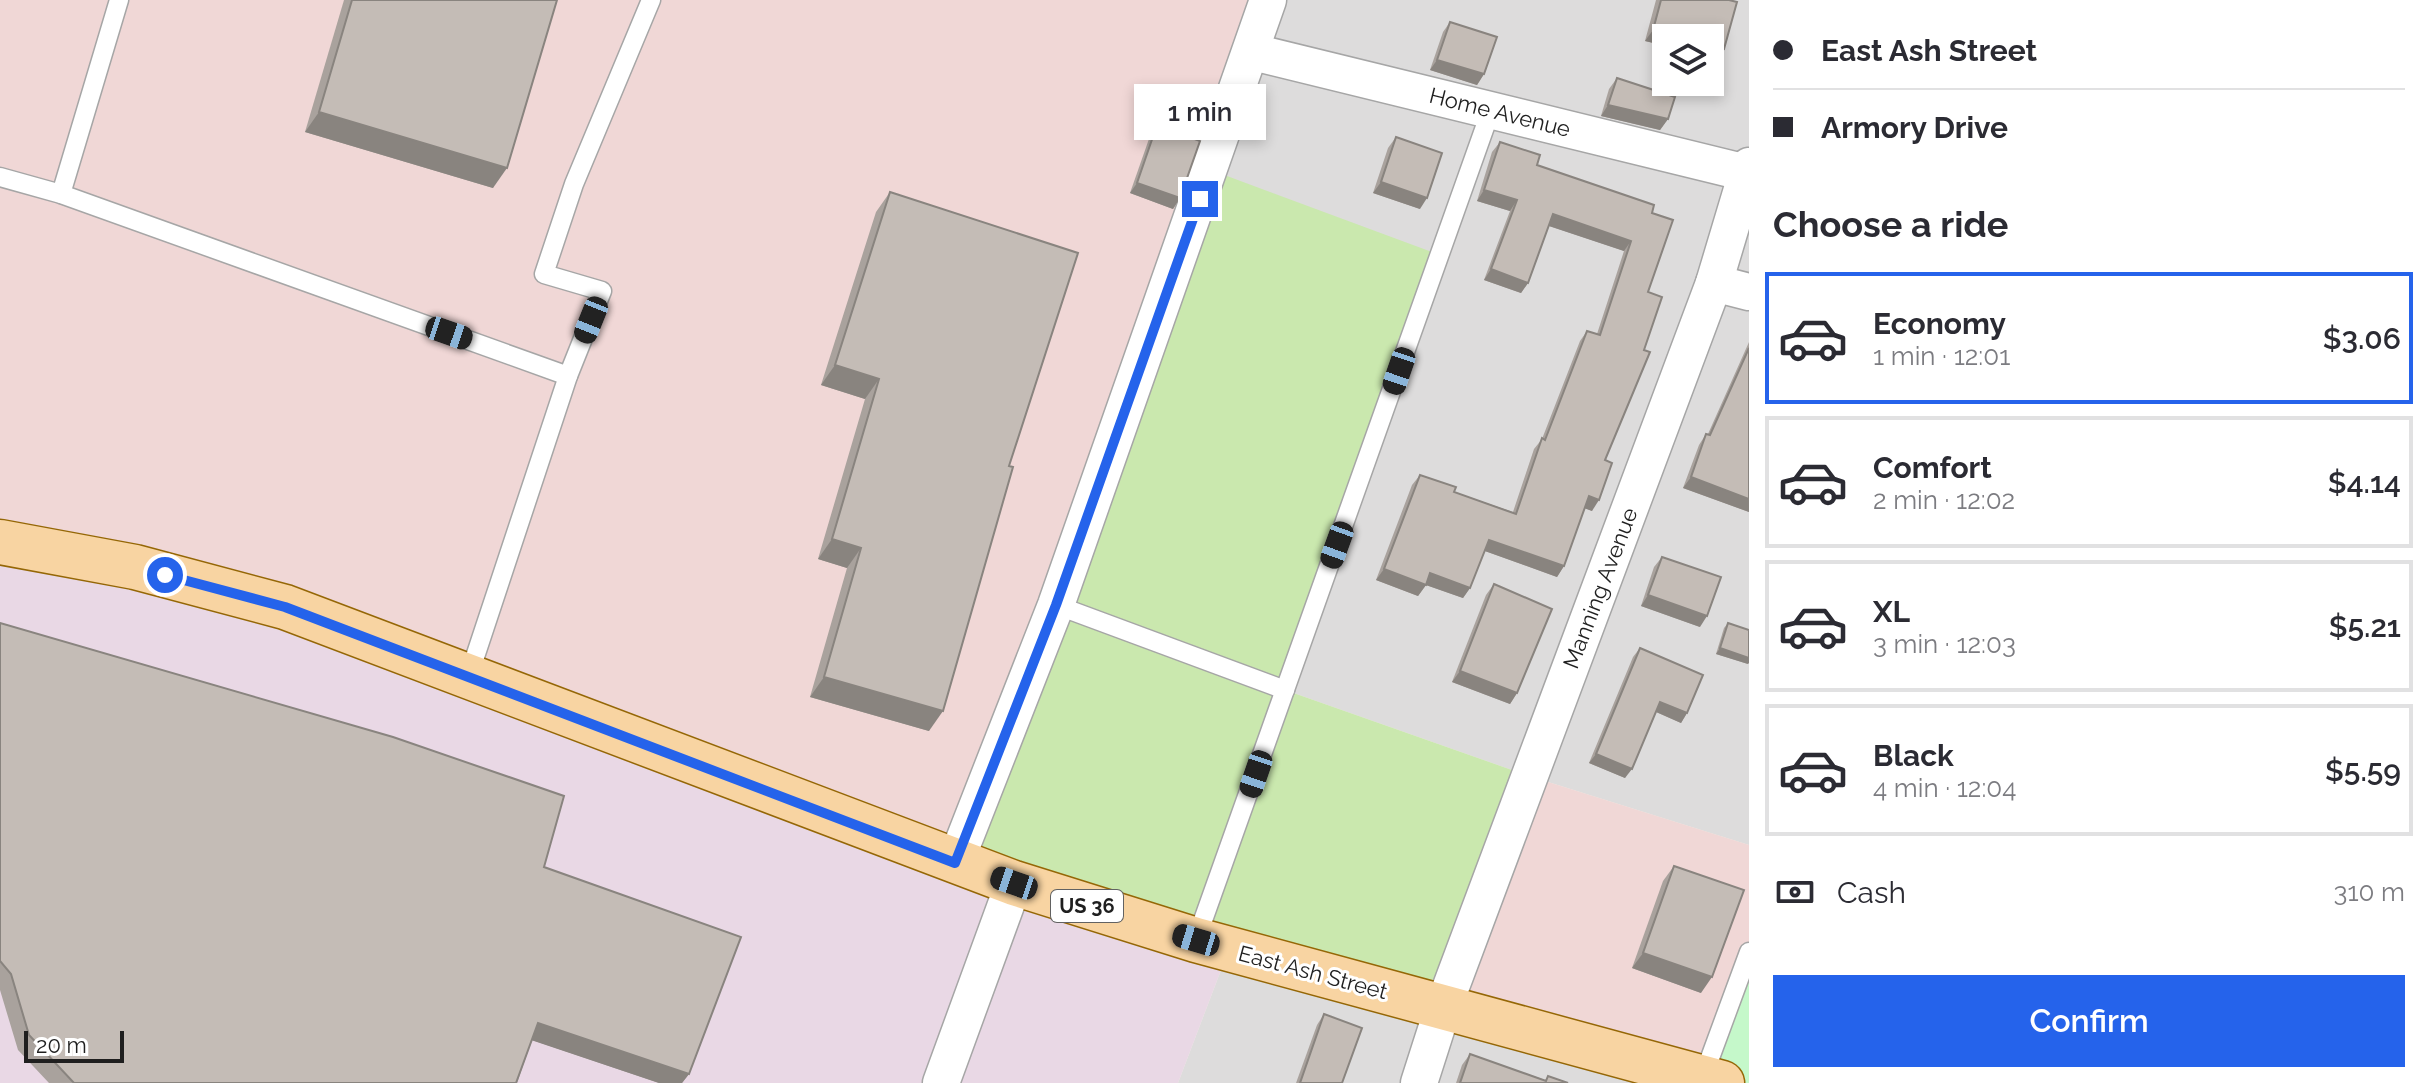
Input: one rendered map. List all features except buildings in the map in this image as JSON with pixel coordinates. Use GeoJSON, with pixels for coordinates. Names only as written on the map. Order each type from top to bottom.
{"type":"FeatureCollection","features":[{"type":"Feature","properties":{"kind":"main road","name":"East Ash Street"},"geometry":{"type":"LineString","coordinates":[[0,542],[135,567],[285,607],[1014,883],[1196,940],[1712,1080]]}},
{"type":"Feature","properties":{"kind":"street"},"geometry":{"type":"LineString","coordinates":[[955,863],[1056,605],[1253,52],[1268,0]]}},
{"type":"Feature","properties":{"kind":"street","name":"Home Avenue"},"geometry":{"type":"LineString","coordinates":[[1253,52],[1748,170]]}},
{"type":"Feature","properties":{"kind":"street","name":"Manning Avenue"},"geometry":{"type":"LineString","coordinates":[[1419,1083],[1443,1008],[1714,283],[1748,170]]}},
{"type":"Feature","properties":{"kind":"street"},"geometry":{"type":"LineString","coordinates":[[1714,283],[1749,292]]}},
{"type":"Feature","properties":{"kind":"street"},"geometry":{"type":"LineString","coordinates":[[941,1083],[1014,883]]}},
{"type":"Feature","properties":{"kind":"lane"},"geometry":{"type":"LineString","coordinates":[[469,675],[568,376],[602,291],[544,274],[574,184],[651,0]]}},
{"type":"Feature","properties":{"kind":"lane"},"geometry":{"type":"LineString","coordinates":[[61,194],[116,1]]}},
{"type":"Feature","properties":{"kind":"lane"},"geometry":{"type":"LineString","coordinates":[[1196,940],[1491,110]]}},
{"type":"Feature","properties":{"kind":"lane"},"geometry":{"type":"LineString","coordinates":[[0,177],[61,194],[568,376]]}},
{"type":"Feature","properties":{"kind":"lane"},"geometry":{"type":"LineString","coordinates":[[1056,605],[1285,690]]}},
{"type":"Feature","properties":{"kind":"lane"},"geometry":{"type":"LineString","coordinates":[[1712,1080],[1749,952]]}},
{"type":"Feature","properties":{"kind":"shaded area"},"geometry":{"type":"Polygon","coordinates":[[[0,0],[1268,0],[955,863],[0,542],[0,0]]]}},
{"type":"Feature","properties":{"kind":"shaded area"},"geometry":{"type":"Polygon","coordinates":[[[1268,0],[1749,0],[1749,845],[1529,776],[1285,690],[1211,170],[1268,0]]]}},
{"type":"Feature","properties":{"kind":"shaded area"},"geometry":{"type":"Polygon","coordinates":[[[0,542],[135,567],[1229,949],[1178,1083],[0,1083],[0,542]]]}},
{"type":"Feature","properties":{"kind":"shaded area"},"geometry":{"type":"Polygon","coordinates":[[[1529,776],[1749,845],[1749,952],[1703,1077],[1443,1008],[1529,776]]]}},
{"type":"Feature","properties":{"kind":"shaded area"},"geometry":{"type":"Polygon","coordinates":[[[1229,949],[1722,1083],[1178,1083],[1229,949]]]}},
{"type":"Feature","properties":{"kind":"green space"},"geometry":{"type":"Polygon","coordinates":[[[1211,170],[1440,255],[1285,690],[1529,776],[1443,1008],[955,863],[1211,170]]]}},
{"type":"Feature","properties":{"kind":"green space"},"geometry":{"type":"Polygon","coordinates":[[[1749,952],[1749,1083],[1722,1083],[1703,1077],[1749,952]]]}},
{"type":"Feature","properties":{"kind":"route"},"geometry":{"type":"LineString","coordinates":[[165,575],[285,607],[955,863],[1056,605],[1200,199]]}}]}
